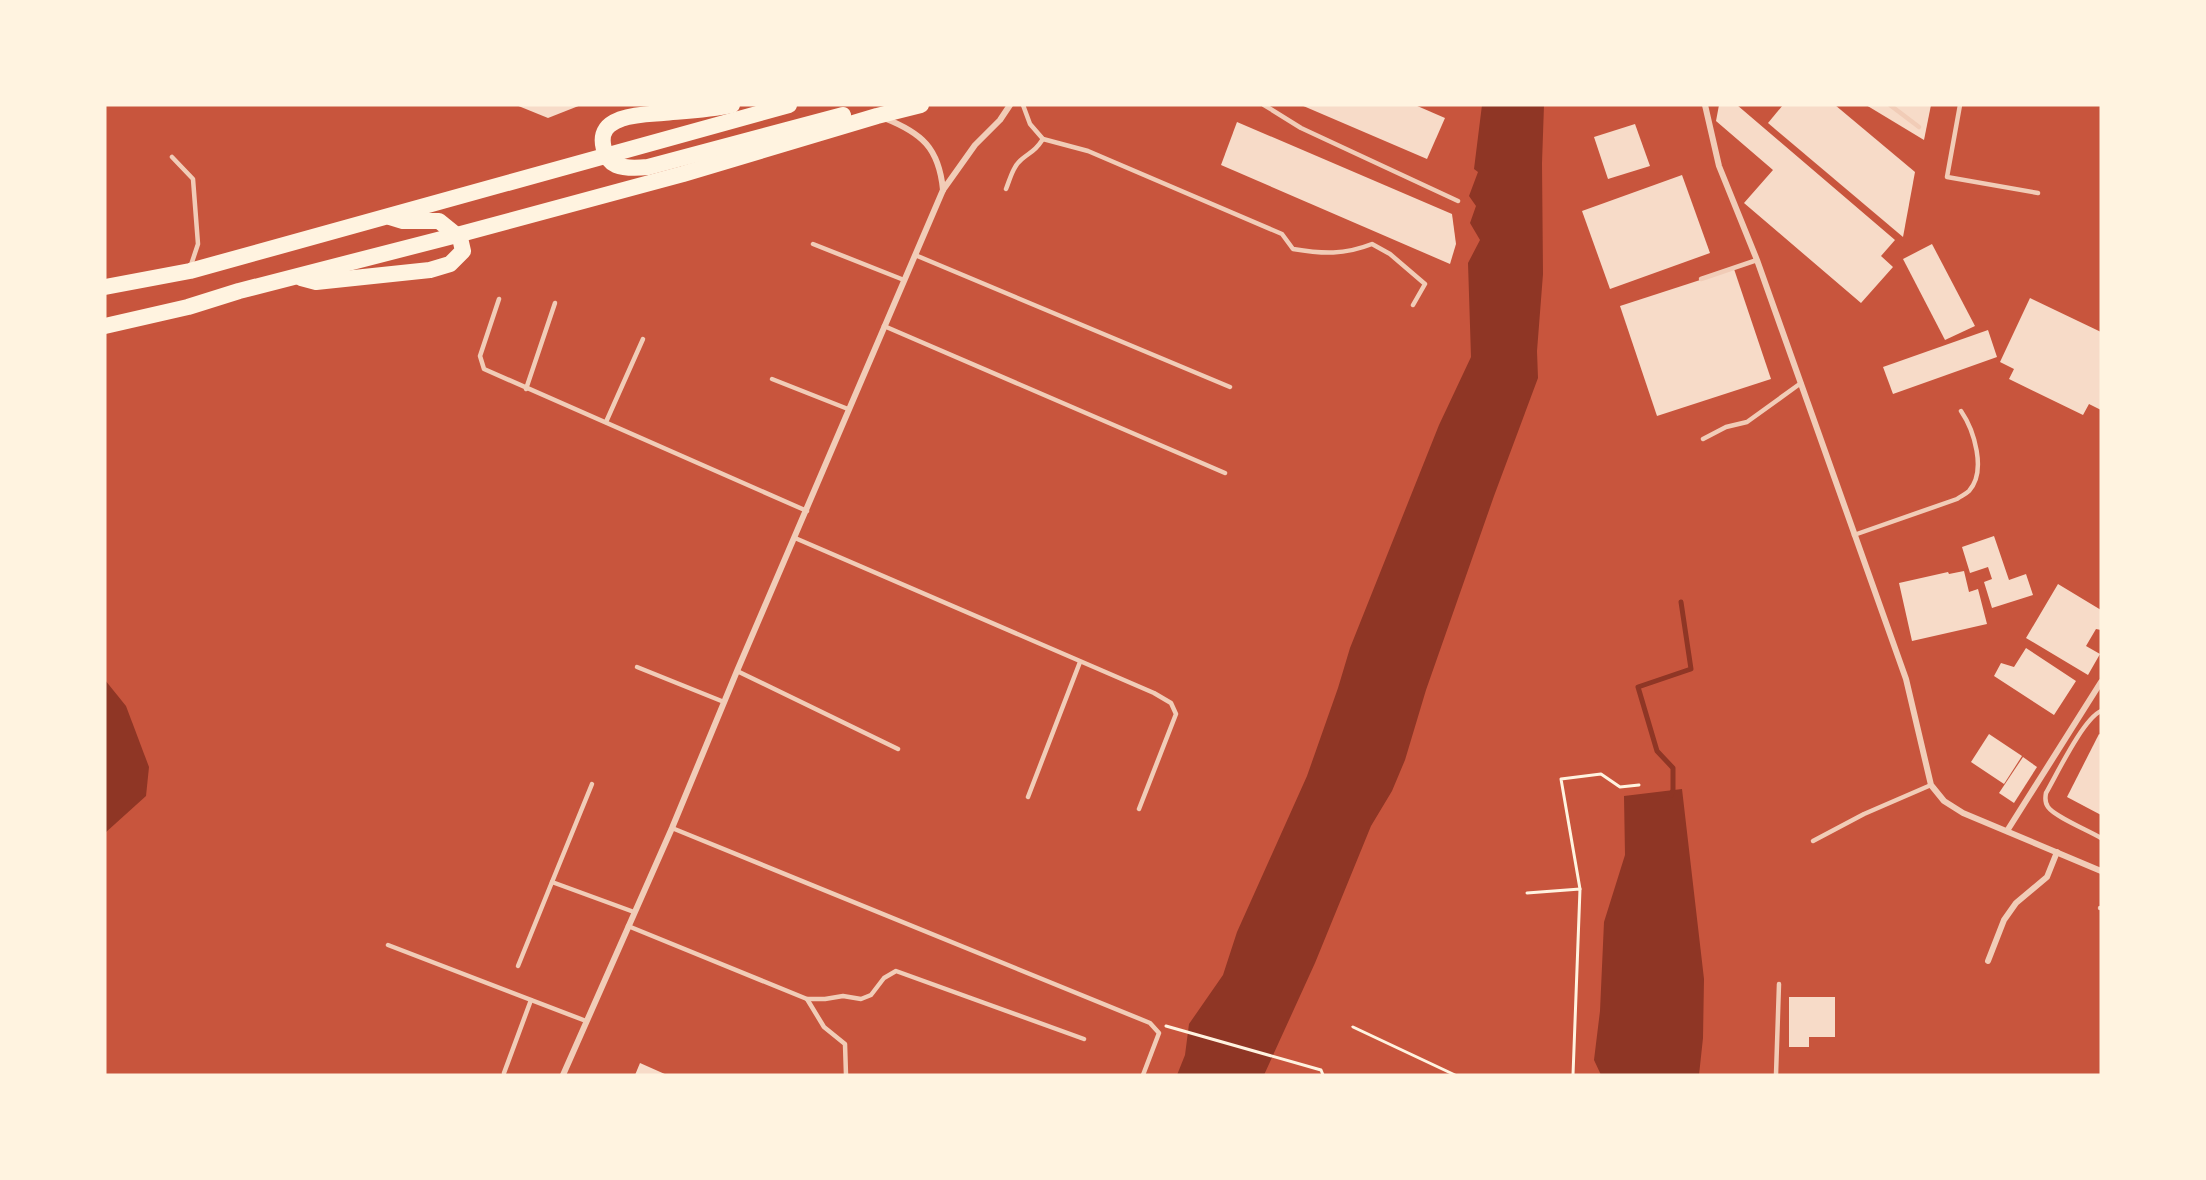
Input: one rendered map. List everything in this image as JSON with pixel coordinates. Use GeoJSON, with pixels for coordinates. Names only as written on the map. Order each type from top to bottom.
{"type":"FeatureCollection","features":[{"type":"Feature","properties":{"kind":"highway"},"geometry":{"type":"LineString","coordinates":[[732,105],[715,109],[639,114],[623,118],[605,129],[603,139],[606,156],[614,164],[624,167],[648,167],[841,115],[877,116]]}},
{"type":"Feature","properties":{"kind":"highway"},"geometry":{"type":"LineString","coordinates":[[105,326],[188,307],[239,291],[683,174],[921,105]]}},
{"type":"Feature","properties":{"kind":"highway"},"geometry":{"type":"LineString","coordinates":[[105,287],[190,270],[606,156],[776,106]]}},
{"type":"Feature","properties":{"kind":"highway"},"geometry":{"type":"LineString","coordinates":[[294,277],[316,282],[430,270],[450,264],[463,251],[457,235],[439,221],[403,221],[386,216]]}},
{"type":"Feature","properties":{"kind":"street"},"geometry":{"type":"LineString","coordinates":[[563,1075],[672,828],[848,409],[944,190],[970,152],[1000,120],[1010,105]]}},
{"type":"Feature","properties":{"kind":"street"},"geometry":{"type":"LineString","coordinates":[[1705,105],[1719,166],[1757,260],[1802,383],[1906,679],[1931,785],[1944,801],[1983,823],[2101,871]]}},
{"type":"Feature","properties":{"kind":"street"},"geometry":{"type":"LineString","coordinates":[[877,116],[903,126],[915,134],[934,153],[941,170],[944,190]]}},
{"type":"Feature","properties":{"kind":"street"},"geometry":{"type":"LineString","coordinates":[[2007,831],[2101,682]]}},
{"type":"Feature","properties":{"kind":"street"},"geometry":{"type":"LineString","coordinates":[[1988,961],[2004,920],[2016,903],[2047,877],[2057,852]]}},
{"type":"Feature","properties":{"kind":"lane"},"geometry":{"type":"LineString","coordinates":[[1023,105],[1030,124],[1043,139],[1088,150],[1282,234],[1293,249],[1324,254],[1357,250],[1372,244],[1399,261],[1425,284],[1413,305]]}},
{"type":"Feature","properties":{"kind":"lane"},"geometry":{"type":"LineString","coordinates":[[1264,105],[1301,128],[1458,201]]}},
{"type":"Feature","properties":{"kind":"lane"},"geometry":{"type":"LineString","coordinates":[[1890,105],[1919,127]]}},
{"type":"Feature","properties":{"kind":"lane"},"geometry":{"type":"LineString","coordinates":[[1960,105],[1947,177],[2038,194]]}},
{"type":"Feature","properties":{"kind":"lane"},"geometry":{"type":"LineString","coordinates":[[1006,189],[1015,167],[1034,152],[1043,139]]}},
{"type":"Feature","properties":{"kind":"lane"},"geometry":{"type":"LineString","coordinates":[[172,157],[193,179],[198,244],[190,270]]}},
{"type":"Feature","properties":{"kind":"lane"},"geometry":{"type":"LineString","coordinates":[[813,244],[904,280]]}},
{"type":"Feature","properties":{"kind":"lane"},"geometry":{"type":"LineString","coordinates":[[915,255],[1230,387]]}},
{"type":"Feature","properties":{"kind":"lane"},"geometry":{"type":"LineString","coordinates":[[1701,279],[1757,260]]}},
{"type":"Feature","properties":{"kind":"lane"},"geometry":{"type":"LineString","coordinates":[[499,300],[480,357],[484,369],[807,511]]}},
{"type":"Feature","properties":{"kind":"lane"},"geometry":{"type":"LineString","coordinates":[[526,389],[555,303]]}},
{"type":"Feature","properties":{"kind":"lane"},"geometry":{"type":"LineString","coordinates":[[884,326],[1225,473]]}},
{"type":"Feature","properties":{"kind":"lane"},"geometry":{"type":"LineString","coordinates":[[606,422],[643,339]]}},
{"type":"Feature","properties":{"kind":"lane"},"geometry":{"type":"LineString","coordinates":[[772,379],[848,409]]}},
{"type":"Feature","properties":{"kind":"lane"},"geometry":{"type":"LineString","coordinates":[[1703,439],[1726,427],[1747,422],[1802,383]]}},
{"type":"Feature","properties":{"kind":"lane"},"geometry":{"type":"LineString","coordinates":[[1854,535],[1957,499],[1969,490],[1976,475],[1975,440],[1969,422],[1961,411]]}},
{"type":"Feature","properties":{"kind":"lane"},"geometry":{"type":"LineString","coordinates":[[795,538],[1154,693],[1171,703],[1176,714],[1138,809]]}},
{"type":"Feature","properties":{"kind":"lane"},"geometry":{"type":"LineString","coordinates":[[1028,797],[1080,662]]}},
{"type":"Feature","properties":{"kind":"lane"},"geometry":{"type":"LineString","coordinates":[[637,667],[724,702]]}},
{"type":"Feature","properties":{"kind":"lane"},"geometry":{"type":"LineString","coordinates":[[737,672],[898,749]]}},
{"type":"Feature","properties":{"kind":"lane"},"geometry":{"type":"LineString","coordinates":[[2101,711],[2085,725],[2046,793],[2045,799],[2048,807],[2055,813],[2101,837]]}},
{"type":"Feature","properties":{"kind":"lane"},"geometry":{"type":"LineString","coordinates":[[518,966],[591,784]]}},
{"type":"Feature","properties":{"kind":"lane"},"geometry":{"type":"LineString","coordinates":[[1813,841],[1864,814],[1931,785]]}},
{"type":"Feature","properties":{"kind":"lane"},"geometry":{"type":"LineString","coordinates":[[672,828],[1150,1023],[1157,1028],[1159,1033],[1143,1075]]}},
{"type":"Feature","properties":{"kind":"lane"},"geometry":{"type":"LineString","coordinates":[[552,882],[634,912]]}},
{"type":"Feature","properties":{"kind":"lane"},"geometry":{"type":"LineString","coordinates":[[628,926],[807,999],[843,996],[861,999],[871,995],[884,978],[896,971],[1084,1039]]}},
{"type":"Feature","properties":{"kind":"lane"},"geometry":{"type":"LineString","coordinates":[[388,945],[586,1021]]}},
{"type":"Feature","properties":{"kind":"lane"},"geometry":{"type":"LineString","coordinates":[[1776,1075],[1779,984]]}},
{"type":"Feature","properties":{"kind":"lane"},"geometry":{"type":"LineString","coordinates":[[807,999],[824,1027],[845,1044],[846,1075]]}},
{"type":"Feature","properties":{"kind":"lane"},"geometry":{"type":"LineString","coordinates":[[504,1073],[531,1000]]}},
{"type":"Feature","properties":{"kind":"path"},"geometry":{"type":"LineString","coordinates":[[1573,1075],[1580,889],[1561,778],[1601,774],[1620,787],[1639,785]]}},
{"type":"Feature","properties":{"kind":"path"},"geometry":{"type":"LineString","coordinates":[[1527,893],[1580,889]]}},
{"type":"Feature","properties":{"kind":"path"},"geometry":{"type":"LineString","coordinates":[[1168,1026],[1322,1073]]}},
{"type":"Feature","properties":{"kind":"path"},"geometry":{"type":"LineString","coordinates":[[1353,1027],[1455,1075]]}},
{"type":"Feature","properties":{"kind":"shaded area"},"geometry":{"type":"Polygon","coordinates":[[[1482,105],[1544,105],[1543,274],[1537,351],[1538,378],[1426,690],[1405,760],[1392,791],[1371,826],[1315,963],[1264,1075],[1177,1075],[1185,1055],[1189,1024],[1223,975],[1237,932],[1307,776],[1350,648],[1439,425],[1471,357],[1468,263],[1480,240],[1470,223],[1476,206],[1469,196],[1478,172],[1474,169],[1482,105]]]}},
{"type":"Feature","properties":{"kind":"shaded area"},"geometry":{"type":"Polygon","coordinates":[[[105,680],[126,706],[149,767],[146,796],[105,833],[105,680]]]}},
{"type":"Feature","properties":{"kind":"shaded area"},"geometry":{"type":"Polygon","coordinates":[[[1682,789],[1704,979],[1703,1038],[1699,1075],[1601,1075],[1594,1060],[1600,1011],[1604,922],[1625,855],[1624,796],[1682,789]]]}},
{"type":"Feature","properties":{"kind":"building"},"geometry":{"type":"Polygon","coordinates":[[[516,105],[581,105],[548,118],[516,105]]]}},
{"type":"Feature","properties":{"kind":"building"},"geometry":{"type":"Polygon","coordinates":[[[1301,105],[1415,105],[1445,118],[1427,159],[1301,105]]]}},
{"type":"Feature","properties":{"kind":"building"},"geometry":{"type":"Polygon","coordinates":[[[1719,105],[1737,105],[1895,240],[1881,256],[1893,267],[1861,303],[1744,203],[1773,170],[1716,121],[1719,105]]]}},
{"type":"Feature","properties":{"kind":"building"},"geometry":{"type":"Polygon","coordinates":[[[1783,105],[1835,105],[1915,172],[1903,237],[1768,123],[1783,105]]]}},
{"type":"Feature","properties":{"kind":"building"},"geometry":{"type":"Polygon","coordinates":[[[1866,105],[1931,105],[1924,140],[1866,105]]]}},
{"type":"Feature","properties":{"kind":"building"},"geometry":{"type":"Polygon","coordinates":[[[1237,122],[1452,214],[1456,244],[1450,264],[1221,165],[1237,122]]]}},
{"type":"Feature","properties":{"kind":"building"},"geometry":{"type":"Polygon","coordinates":[[[1635,124],[1650,166],[1608,179],[1594,137],[1635,124]]]}},
{"type":"Feature","properties":{"kind":"building"},"geometry":{"type":"Polygon","coordinates":[[[1682,175],[1710,253],[1610,289],[1582,211],[1682,175]]]}},
{"type":"Feature","properties":{"kind":"building"},"geometry":{"type":"Polygon","coordinates":[[[1932,244],[1975,326],[1945,340],[1903,259],[1932,244]]]}},
{"type":"Feature","properties":{"kind":"building"},"geometry":{"type":"Polygon","coordinates":[[[1734,269],[1771,379],[1657,416],[1620,306],[1734,269]]]}},
{"type":"Feature","properties":{"kind":"building"},"geometry":{"type":"Polygon","coordinates":[[[2030,298],[2101,332],[2101,410],[2089,404],[2083,415],[2009,379],[2014,369],[2000,362],[2030,298]]]}},
{"type":"Feature","properties":{"kind":"building"},"geometry":{"type":"Polygon","coordinates":[[[1988,330],[1997,357],[1893,394],[1883,367],[1988,330]]]}},
{"type":"Feature","properties":{"kind":"building"},"geometry":{"type":"Polygon","coordinates":[[[1994,536],[2009,580],[2026,574],[2033,595],[1992,608],[1984,582],[1992,579],[1988,567],[1970,573],[1962,547],[1994,536]]]}},
{"type":"Feature","properties":{"kind":"building"},"geometry":{"type":"Polygon","coordinates":[[[1964,571],[1969,592],[1978,589],[1987,624],[1912,641],[1899,583],[1948,572],[1949,574],[1964,571]]]}},
{"type":"Feature","properties":{"kind":"building"},"geometry":{"type":"Polygon","coordinates":[[[2058,584],[2101,610],[2101,630],[2096,629],[2086,646],[2100,654],[2088,675],[2026,638],[2058,584]]]}},
{"type":"Feature","properties":{"kind":"building"},"geometry":{"type":"Polygon","coordinates":[[[2026,648],[2076,681],[2054,715],[1994,676],[2001,663],[2014,667],[2026,648]]]}},
{"type":"Feature","properties":{"kind":"building"},"geometry":{"type":"Polygon","coordinates":[[[1989,734],[2022,756],[2004,784],[1971,762],[1989,734]]]}},
{"type":"Feature","properties":{"kind":"building"},"geometry":{"type":"Polygon","coordinates":[[[2099,734],[2101,735],[2101,815],[2067,797],[2099,734]]]}},
{"type":"Feature","properties":{"kind":"building"},"geometry":{"type":"Polygon","coordinates":[[[2023,757],[2037,767],[2014,803],[1999,793],[2023,757]]]}},
{"type":"Feature","properties":{"kind":"building"},"geometry":{"type":"Polygon","coordinates":[[[1789,997],[1835,997],[1835,1037],[1809,1037],[1809,1047],[1789,1047],[1789,997]]]}},
{"type":"Feature","properties":{"kind":"building"},"geometry":{"type":"Polygon","coordinates":[[[640,1063],[667,1075],[635,1075],[640,1063]]]}},
{"type":"Feature","properties":{"kind":"waterway"},"geometry":{"type":"LineString","coordinates":[[1671,795],[1673,768],[1657,751],[1638,687],[1691,669],[1681,602]]}}]}
